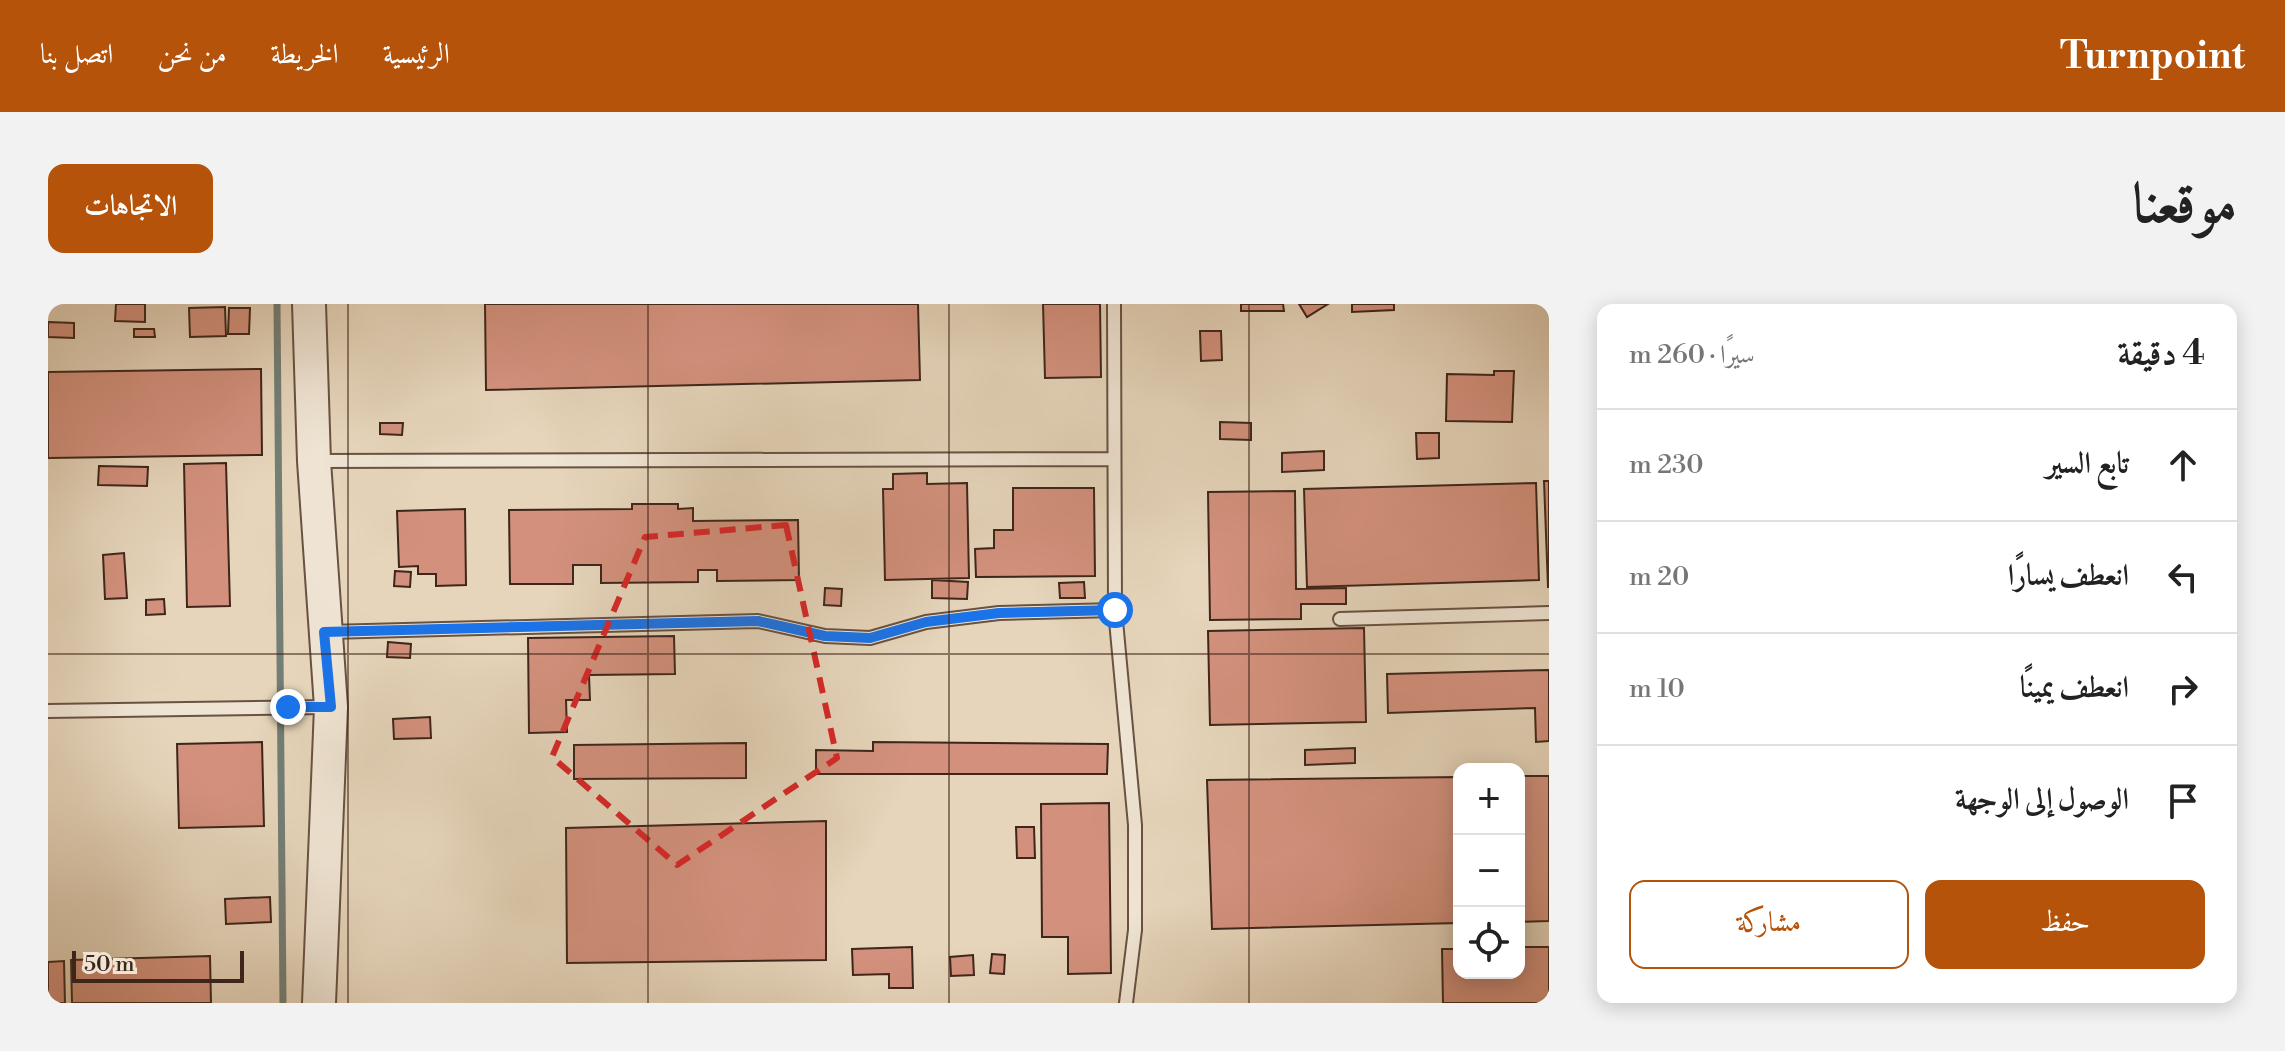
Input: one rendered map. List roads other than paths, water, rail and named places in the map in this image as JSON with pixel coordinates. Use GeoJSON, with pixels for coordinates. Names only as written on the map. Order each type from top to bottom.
{"type":"FeatureCollection","features":[{"type":"Feature","properties":{"kind":"street"},"geometry":{"type":"LineString","coordinates":[[309,304],[314,461],[331,707],[319,1003]]}},
{"type":"Feature","properties":{"kind":"lane"},"geometry":{"type":"LineString","coordinates":[[1114,304],[1115,610],[1135,825],[1135,930],[1126,1003]]}},
{"type":"Feature","properties":{"kind":"lane"},"geometry":{"type":"LineString","coordinates":[[314,461],[1114,459]]}},
{"type":"Feature","properties":{"kind":"lane"},"geometry":{"type":"LineString","coordinates":[[324,632],[758,621],[825,636],[870,638],[926,622],[970,616],[1115,610]]}},
{"type":"Feature","properties":{"kind":"lane"},"geometry":{"type":"LineString","coordinates":[[1340,619],[1549,613]]}},
{"type":"Feature","properties":{"kind":"lane"},"geometry":{"type":"LineString","coordinates":[[48,711],[331,707]]}},
{"type":"Feature","properties":{"kind":"waterway"},"geometry":{"type":"LineString","coordinates":[[277,304],[283,1003]]}}]}
